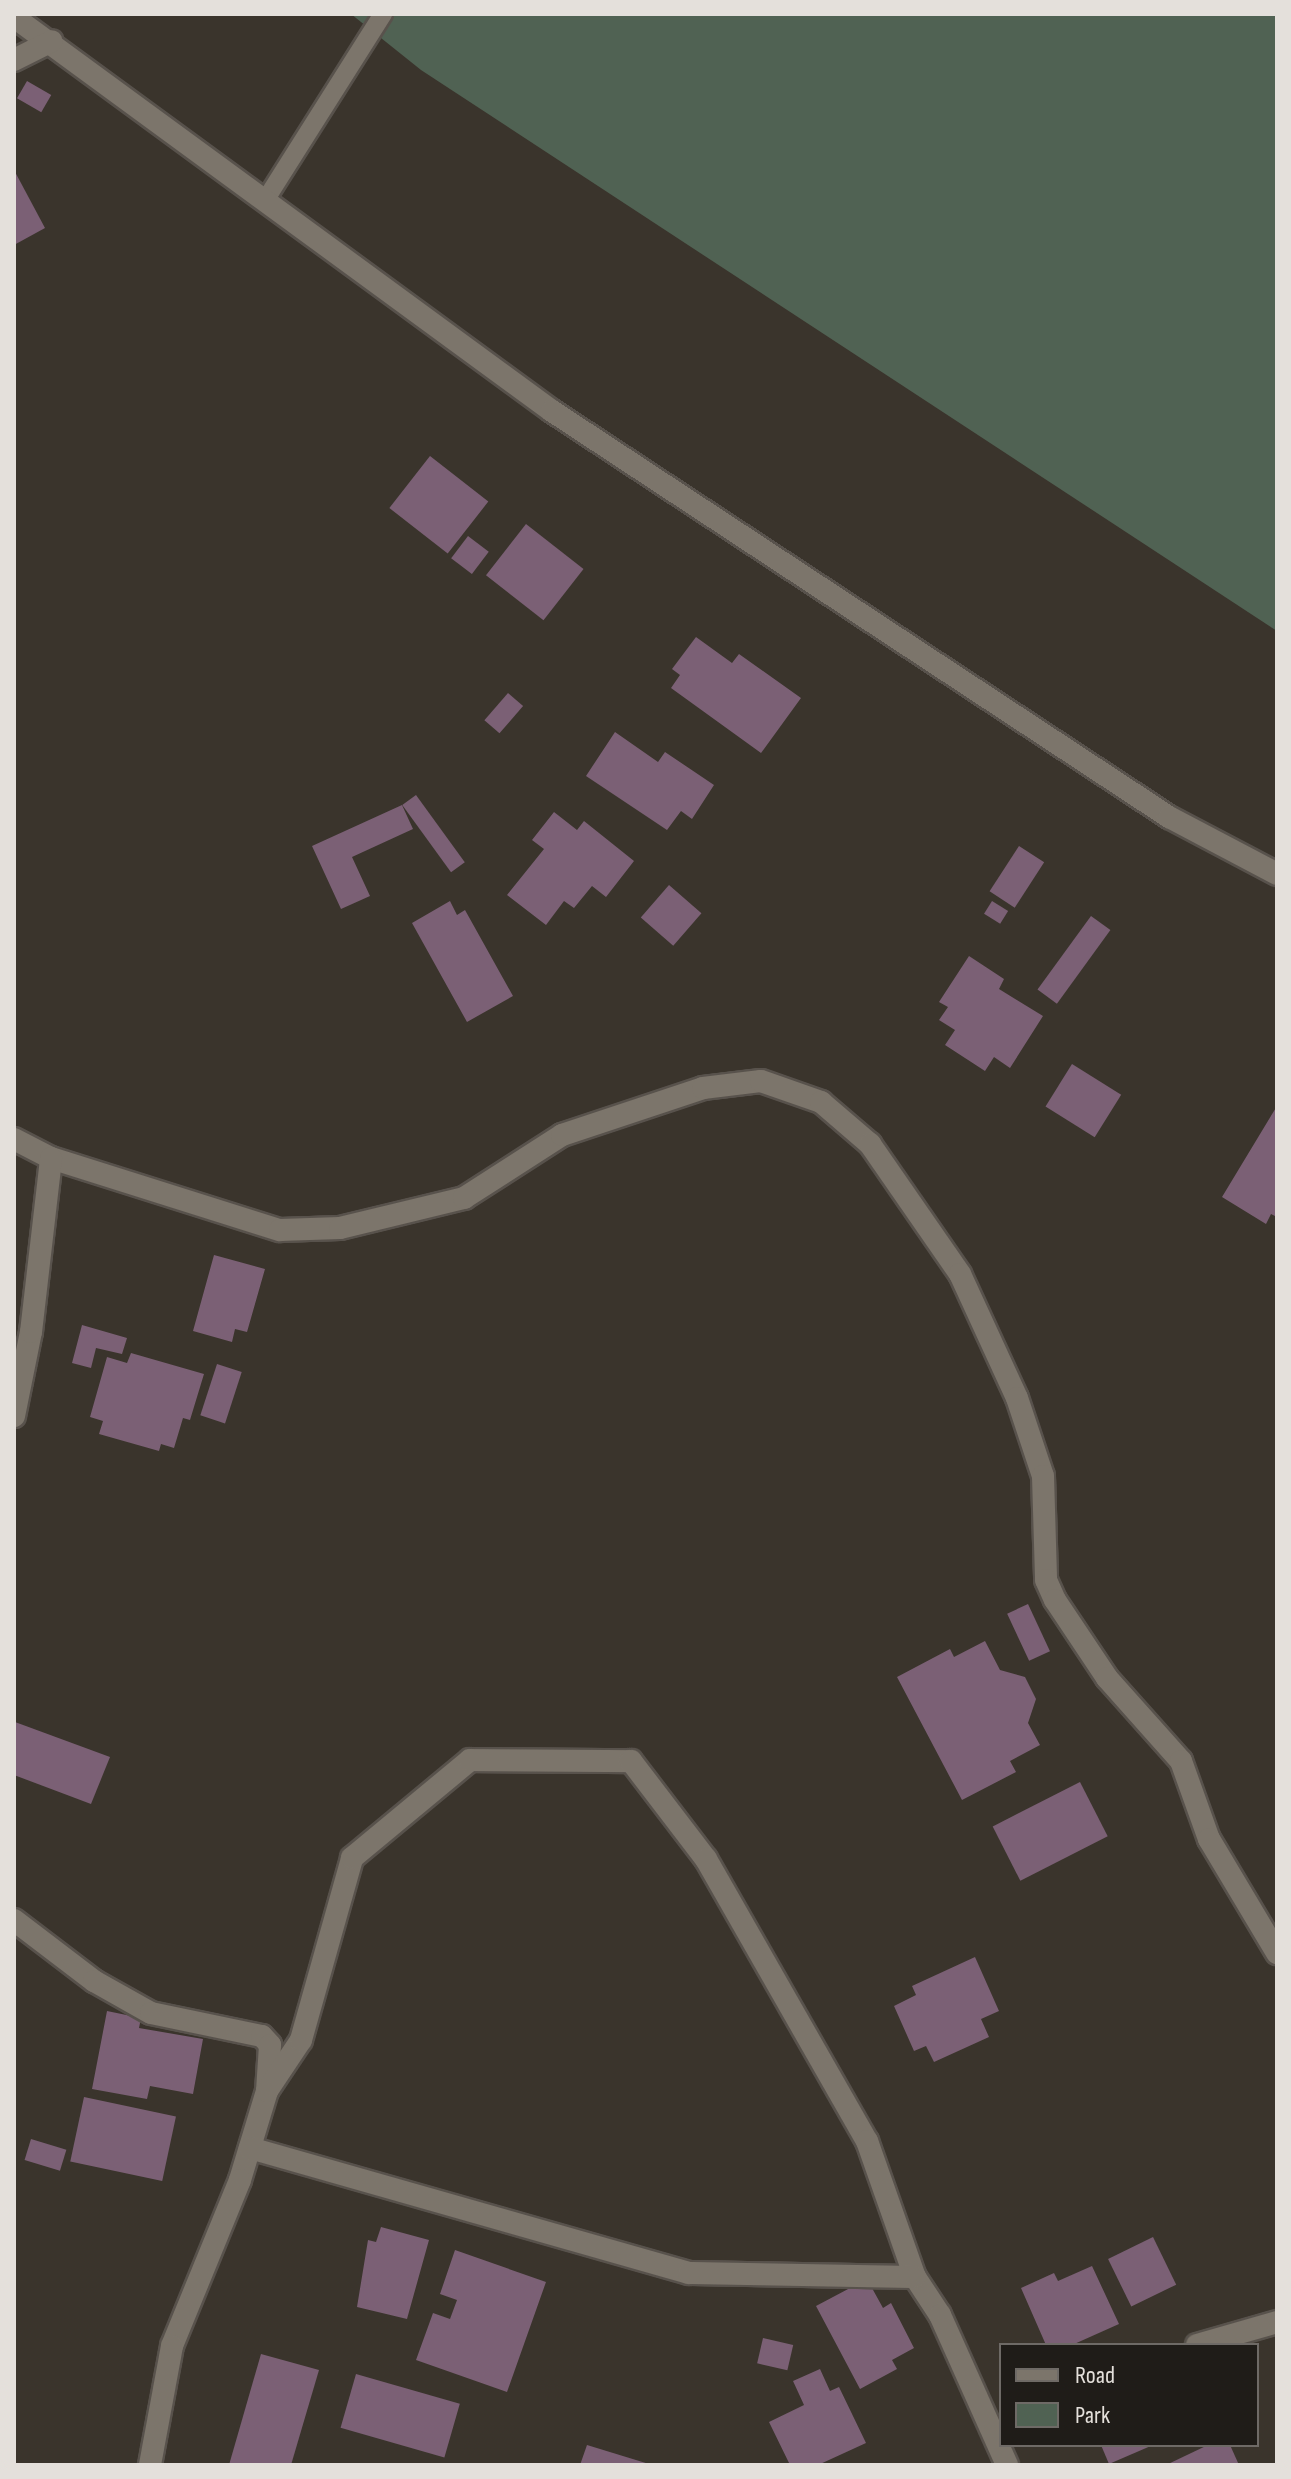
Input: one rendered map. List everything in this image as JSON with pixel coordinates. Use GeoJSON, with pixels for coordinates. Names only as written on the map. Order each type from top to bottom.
{"type":"FeatureCollection","features":[{"type":"Feature","properties":{"kind":"street"},"geometry":{"type":"LineString","coordinates":[[14,17],[52,41],[552,411],[1169,817],[1277,874]]}},
{"type":"Feature","properties":{"kind":"street"},"geometry":{"type":"LineString","coordinates":[[14,60],[52,41]]}},
{"type":"Feature","properties":{"kind":"street"},"geometry":{"type":"LineString","coordinates":[[14,1139],[51,1158],[280,1230],[340,1228],[464,1198],[562,1135],[703,1088],[761,1081],[821,1102],[870,1144],[960,1274],[1017,1398],[1043,1476],[1046,1580],[1055,1600],[1107,1678],[1175,1750],[1209,1839],[1277,1953]]}},
{"type":"Feature","properties":{"kind":"street"},"geometry":{"type":"LineString","coordinates":[[14,1416],[31,1332],[51,1158]]}},
{"type":"Feature","properties":{"kind":"street"},"geometry":{"type":"LineString","coordinates":[[267,2091],[301,2040],[352,1858],[470,1760],[631,1761],[706,1859],[867,2141],[915,2277],[940,2315],[997,2432]]}},
{"type":"Feature","properties":{"kind":"street"},"geometry":{"type":"LineString","coordinates":[[14,1920],[94,1981],[151,2013],[262,2036],[272,2060],[267,2091],[221,2234],[172,2346],[150,2465]]}},
{"type":"Feature","properties":{"kind":"street"},"geometry":{"type":"LineString","coordinates":[[250,2148],[689,2273],[915,2277]]}},
{"type":"Feature","properties":{"kind":"street"},"geometry":{"type":"LineString","coordinates":[[1204,2343],[1277,2322]]}},
{"type":"Feature","properties":{"kind":"lane"},"geometry":{"type":"LineString","coordinates":[[266,199],[383,14]]}},
{"type":"Feature","properties":{"kind":"green space"},"geometry":{"type":"Polygon","coordinates":[[[351,14],[1277,14],[1277,631],[421,70],[351,14]]]}},
{"type":"Feature","properties":{"kind":"building"},"geometry":{"type":"Polygon","coordinates":[[[27,81],[51,95],[41,112],[17,98],[27,81]]]}},
{"type":"Feature","properties":{"kind":"building"},"geometry":{"type":"Polygon","coordinates":[[[14,170],[45,228],[14,245],[14,170]]]}},
{"type":"Feature","properties":{"kind":"building"},"geometry":{"type":"Polygon","coordinates":[[[430,456],[488,502],[448,554],[389,508],[430,456]]]}},
{"type":"Feature","properties":{"kind":"building"},"geometry":{"type":"Polygon","coordinates":[[[526,524],[584,569],[544,620],[486,575],[526,524]]]}},
{"type":"Feature","properties":{"kind":"building"},"geometry":{"type":"Polygon","coordinates":[[[468,536],[489,552],[472,574],[451,558],[468,536]]]}},
{"type":"Feature","properties":{"kind":"building"},"geometry":{"type":"Polygon","coordinates":[[[696,637],[732,663],[739,654],[801,698],[761,753],[671,688],[680,675],[672,669],[696,637]]]}},
{"type":"Feature","properties":{"kind":"building"},"geometry":{"type":"Polygon","coordinates":[[[508,693],[523,706],[499,733],[484,720],[508,693]]]}},
{"type":"Feature","properties":{"kind":"building"},"geometry":{"type":"Polygon","coordinates":[[[615,732],[658,762],[665,752],[714,785],[692,819],[681,811],[667,830],[586,776],[615,732]]]}},
{"type":"Feature","properties":{"kind":"building"},"geometry":{"type":"Polygon","coordinates":[[[416,795],[465,862],[451,872],[402,805],[416,795]]]}},
{"type":"Feature","properties":{"kind":"building"},"geometry":{"type":"Polygon","coordinates":[[[402,805],[413,829],[352,857],[370,896],[341,909],[312,846],[402,805]]]}},
{"type":"Feature","properties":{"kind":"building"},"geometry":{"type":"Polygon","coordinates":[[[554,812],[577,830],[584,821],[634,861],[606,897],[592,886],[574,908],[564,901],[546,925],[507,895],[544,849],[532,840],[554,812]]]}},
{"type":"Feature","properties":{"kind":"building"},"geometry":{"type":"Polygon","coordinates":[[[1019,846],[1044,862],[1015,908],[990,891],[1019,846]]]}},
{"type":"Feature","properties":{"kind":"building"},"geometry":{"type":"Polygon","coordinates":[[[669,885],[701,913],[673,946],[641,917],[669,885]]]}},
{"type":"Feature","properties":{"kind":"building"},"geometry":{"type":"Polygon","coordinates":[[[450,901],[457,915],[465,910],[513,996],[467,1022],[412,923],[450,901]]]}},
{"type":"Feature","properties":{"kind":"building"},"geometry":{"type":"Polygon","coordinates":[[[992,901],[1008,911],[1000,924],[984,914],[992,901]]]}},
{"type":"Feature","properties":{"kind":"building"},"geometry":{"type":"Polygon","coordinates":[[[1091,916],[1110,930],[1057,1004],[1038,990],[1091,916]]]}},
{"type":"Feature","properties":{"kind":"building"},"geometry":{"type":"Polygon","coordinates":[[[969,956],[1004,979],[999,989],[1043,1016],[1010,1068],[994,1057],[985,1071],[945,1045],[955,1030],[939,1020],[948,1007],[939,1002],[969,956]]]}},
{"type":"Feature","properties":{"kind":"building"},"geometry":{"type":"Polygon","coordinates":[[[1072,1064],[1121,1095],[1095,1137],[1046,1106],[1072,1064]]]}},
{"type":"Feature","properties":{"kind":"building"},"geometry":{"type":"Polygon","coordinates":[[[1277,1106],[1277,1217],[1271,1214],[1266,1224],[1222,1197],[1277,1106]]]}},
{"type":"Feature","properties":{"kind":"building"},"geometry":{"type":"Polygon","coordinates":[[[214,1255],[265,1269],[247,1332],[235,1329],[232,1342],[193,1331],[214,1255]]]}},
{"type":"Feature","properties":{"kind":"building"},"geometry":{"type":"Polygon","coordinates":[[[82,1325],[127,1338],[122,1354],[96,1348],[91,1368],[72,1363],[82,1325]]]}},
{"type":"Feature","properties":{"kind":"building"},"geometry":{"type":"Polygon","coordinates":[[[131,1353],[204,1374],[190,1420],[183,1418],[174,1448],[161,1444],[159,1451],[99,1434],[103,1421],[90,1417],[107,1357],[127,1363],[131,1353]]]}},
{"type":"Feature","properties":{"kind":"building"},"geometry":{"type":"Polygon","coordinates":[[[217,1364],[242,1372],[225,1423],[200,1415],[217,1364]]]}},
{"type":"Feature","properties":{"kind":"building"},"geometry":{"type":"Polygon","coordinates":[[[1028,1604],[1050,1651],[1029,1661],[1007,1614],[1028,1604]]]}},
{"type":"Feature","properties":{"kind":"building"},"geometry":{"type":"Polygon","coordinates":[[[985,1641],[1000,1670],[1025,1677],[1036,1699],[1028,1723],[1040,1745],[1010,1761],[1016,1772],[962,1800],[897,1677],[950,1649],[954,1657],[985,1641]]]}},
{"type":"Feature","properties":{"kind":"building"},"geometry":{"type":"Polygon","coordinates":[[[15,1722],[110,1757],[91,1804],[14,1775],[15,1722]]]}},
{"type":"Feature","properties":{"kind":"building"},"geometry":{"type":"Polygon","coordinates":[[[1080,1782],[1108,1836],[1020,1881],[993,1826],[1080,1782]]]}},
{"type":"Feature","properties":{"kind":"building"},"geometry":{"type":"Polygon","coordinates":[[[975,1957],[999,2011],[981,2019],[989,2037],[934,2062],[926,2046],[914,2051],[894,2006],[916,1995],[912,1986],[975,1957]]]}},
{"type":"Feature","properties":{"kind":"building"},"geometry":{"type":"Polygon","coordinates":[[[107,2011],[141,2018],[139,2028],[203,2039],[193,2094],[150,2086],[147,2099],[92,2089],[107,2011]]]}},
{"type":"Feature","properties":{"kind":"building"},"geometry":{"type":"Polygon","coordinates":[[[84,2097],[176,2117],[162,2181],[70,2162],[84,2097]]]}},
{"type":"Feature","properties":{"kind":"building"},"geometry":{"type":"Polygon","coordinates":[[[31,2139],[66,2150],[60,2171],[25,2160],[31,2139]]]}},
{"type":"Feature","properties":{"kind":"building"},"geometry":{"type":"Polygon","coordinates":[[[381,2227],[429,2240],[407,2319],[357,2307],[368,2240],[376,2242],[381,2227]]]}},
{"type":"Feature","properties":{"kind":"building"},"geometry":{"type":"Polygon","coordinates":[[[1153,2237],[1176,2285],[1131,2307],[1108,2259],[1153,2237]]]}},
{"type":"Feature","properties":{"kind":"building"},"geometry":{"type":"Polygon","coordinates":[[[455,2250],[546,2282],[507,2392],[416,2360],[433,2313],[450,2319],[457,2300],[440,2294],[455,2250]]]}},
{"type":"Feature","properties":{"kind":"building"},"geometry":{"type":"Polygon","coordinates":[[[1092,2266],[1119,2324],[1076,2343],[1045,2343],[1021,2288],[1054,2273],[1058,2281],[1092,2266]]]}},
{"type":"Feature","properties":{"kind":"building"},"geometry":{"type":"Polygon","coordinates":[[[867,2279],[883,2308],[891,2303],[914,2348],[892,2360],[897,2369],[860,2389],[816,2306],[867,2279]]]}},
{"type":"Feature","properties":{"kind":"building"},"geometry":{"type":"Polygon","coordinates":[[[763,2338],[793,2345],[787,2370],[757,2363],[763,2338]]]}},
{"type":"Feature","properties":{"kind":"building"},"geometry":{"type":"Polygon","coordinates":[[[261,2354],[319,2370],[291,2465],[229,2465],[261,2354]]]}},
{"type":"Feature","properties":{"kind":"building"},"geometry":{"type":"Polygon","coordinates":[[[820,2369],[830,2391],[839,2387],[866,2443],[818,2465],[790,2465],[769,2422],[804,2405],[793,2381],[820,2369]]]}},
{"type":"Feature","properties":{"kind":"building"},"geometry":{"type":"Polygon","coordinates":[[[356,2374],[460,2404],[444,2458],[341,2428],[356,2374]]]}},
{"type":"Feature","properties":{"kind":"building"},"geometry":{"type":"Polygon","coordinates":[[[587,2445],[649,2464],[649,2465],[580,2465],[587,2445]]]}},
{"type":"Feature","properties":{"kind":"building"},"geometry":{"type":"Polygon","coordinates":[[[1102,2447],[1148,2447],[1109,2464],[1102,2447]]]}},
{"type":"Feature","properties":{"kind":"building"},"geometry":{"type":"Polygon","coordinates":[[[1204,2447],[1231,2447],[1239,2465],[1166,2465],[1204,2447]]]}}]}
